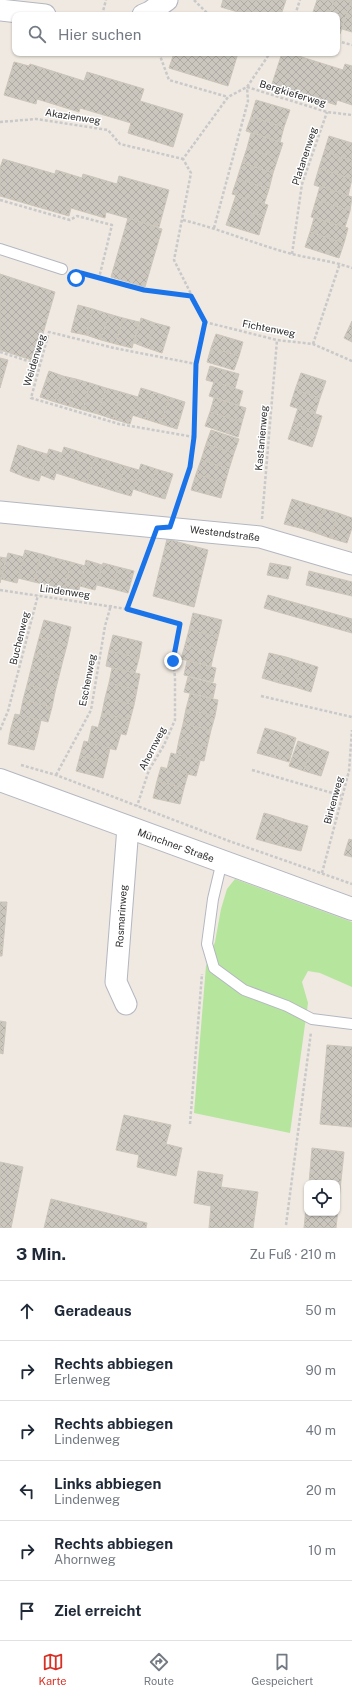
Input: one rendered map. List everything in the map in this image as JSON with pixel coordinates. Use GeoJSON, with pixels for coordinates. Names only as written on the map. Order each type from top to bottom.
{"type":"FeatureCollection","features":[{"type":"Feature","properties":{"kind":"street"},"geometry":{"type":"LineString","coordinates":[[150,12],[156,9],[167,0]]}},
{"type":"Feature","properties":{"kind":"street"},"geometry":{"type":"LineString","coordinates":[[0,10],[18,12]]}},
{"type":"Feature","properties":{"kind":"street","name":"Westendstraße"},"geometry":{"type":"LineString","coordinates":[[0,512],[260,537],[352,564]]}},
{"type":"Feature","properties":{"kind":"street","name":"Münchner Straße"},"geometry":{"type":"LineString","coordinates":[[0,780],[352,909]]}},
{"type":"Feature","properties":{"kind":"street","name":"Rosmarinweg"},"geometry":{"type":"LineString","coordinates":[[126,1004],[116,982],[128,827]]}},
{"type":"Feature","properties":{"kind":"lane"},"geometry":{"type":"LineString","coordinates":[[0,249],[62,269]]}},
{"type":"Feature","properties":{"kind":"lane"},"geometry":{"type":"LineString","coordinates":[[222,861],[213,899],[207,944],[214,968],[244,990],[287,1006],[312,1019],[352,1024]]}},
{"type":"Feature","properties":{"kind":"path"},"geometry":{"type":"LineString","coordinates":[[103,12],[106,0]]}},
{"type":"Feature","properties":{"kind":"path"},"geometry":{"type":"LineString","coordinates":[[194,0],[206,12]]}},
{"type":"Feature","properties":{"kind":"path"},"geometry":{"type":"LineString","coordinates":[[296,12],[300,0]]}},
{"type":"Feature","properties":{"kind":"path"},"geometry":{"type":"LineString","coordinates":[[340,43],[352,45]]}},
{"type":"Feature","properties":{"kind":"path"},"geometry":{"type":"LineString","coordinates":[[161,56],[169,80],[228,97]]}},
{"type":"Feature","properties":{"kind":"path","name":"Bergkieferweg"},"geometry":{"type":"LineString","coordinates":[[268,56],[247,87],[327,112],[342,112],[352,115]]}},
{"type":"Feature","properties":{"kind":"path"},"geometry":{"type":"LineString","coordinates":[[127,609],[190,467],[194,437],[196,364],[205,322],[174,260],[191,173],[183,159],[228,97],[247,87],[248,101],[214,228]]}},
{"type":"Feature","properties":{"kind":"path","name":"Platanenweg"},"geometry":{"type":"LineString","coordinates":[[292,254],[302,184],[327,112]]}},
{"type":"Feature","properties":{"kind":"path","name":"Akazienweg"},"geometry":{"type":"LineString","coordinates":[[0,122],[36,119],[108,130],[120,144],[183,159]]}},
{"type":"Feature","properties":{"kind":"path"},"geometry":{"type":"LineString","coordinates":[[0,200],[70,220],[77,216],[112,225],[99,278]]}},
{"type":"Feature","properties":{"kind":"path"},"geometry":{"type":"LineString","coordinates":[[183,220],[214,228],[292,254],[340,263],[352,268]]}},
{"type":"Feature","properties":{"kind":"path"},"geometry":{"type":"LineString","coordinates":[[313,344],[340,263]]}},
{"type":"Feature","properties":{"kind":"path"},"geometry":{"type":"LineString","coordinates":[[62,269],[76,278],[81,273],[144,290],[191,296]]}},
{"type":"Feature","properties":{"kind":"path","name":"Fichtenweg"},"geometry":{"type":"LineString","coordinates":[[205,322],[277,340],[313,344],[352,361]]}},
{"type":"Feature","properties":{"kind":"path","name":"Weidenweg"},"geometry":{"type":"LineString","coordinates":[[194,437],[119,424],[31,398],[49,332],[114,348],[196,364]]}},
{"type":"Feature","properties":{"kind":"path","name":"Kastanienweg"},"geometry":{"type":"LineString","coordinates":[[260,537],[277,340]]}},
{"type":"Feature","properties":{"kind":"path"},"geometry":{"type":"LineString","coordinates":[[0,352],[40,365]]}},
{"type":"Feature","properties":{"kind":"path","name":"Lindenweg"},"geometry":{"type":"LineString","coordinates":[[0,590],[111,605],[180,624]]}},
{"type":"Feature","properties":{"kind":"path","name":"Buchenweg"},"geometry":{"type":"LineString","coordinates":[[0,730],[10,704],[38,595]]}},
{"type":"Feature","properties":{"kind":"path","name":"Eschenweg"},"geometry":{"type":"LineString","coordinates":[[56,775],[90,710],[105,626],[111,605]]}},
{"type":"Feature","properties":{"kind":"path","name":"Ahornweg"},"geometry":{"type":"LineString","coordinates":[[137,806],[148,770],[164,745],[175,720],[175,677],[173,661],[180,624]]}},
{"type":"Feature","properties":{"kind":"path"},"geometry":{"type":"LineString","coordinates":[[261,696],[352,717]]}},
{"type":"Feature","properties":{"kind":"path","name":"Birkenweg"},"geometry":{"type":"LineString","coordinates":[[322,872],[349,771],[352,730]]}},
{"type":"Feature","properties":{"kind":"path"},"geometry":{"type":"LineString","coordinates":[[14,763],[56,775],[229,841],[322,872],[352,884]]}},
{"type":"Feature","properties":{"kind":"path"},"geometry":{"type":"LineString","coordinates":[[252,770],[343,796]]}},
{"type":"Feature","properties":{"kind":"path"},"geometry":{"type":"LineString","coordinates":[[190,1124],[202,977],[207,944]]}},
{"type":"Feature","properties":{"kind":"path"},"geometry":{"type":"LineString","coordinates":[[286,1225],[312,1019]]}},
{"type":"Feature","properties":{"kind":"green space"},"geometry":{"type":"Polygon","coordinates":[[[235,879],[352,922],[352,987],[320,973],[308,971],[302,982],[308,1003],[290,1133],[194,1113],[206,966],[215,942],[221,909],[227,889],[235,879]]]}},
{"type":"Feature","properties":{"kind":"building"},"geometry":{"type":"Polygon","coordinates":[[[223,0],[286,0],[282,12],[238,12],[221,7],[223,0]]]}},
{"type":"Feature","properties":{"kind":"building"},"geometry":{"type":"Polygon","coordinates":[[[317,0],[334,0],[330,12],[313,12],[317,0]]]}},
{"type":"Feature","properties":{"kind":"building"},"geometry":{"type":"Polygon","coordinates":[[[334,0],[351,0],[340,34],[340,12],[330,12],[334,0]]]}},
{"type":"Feature","properties":{"kind":"building"},"geometry":{"type":"Polygon","coordinates":[[[352,0],[352,32],[342,29],[352,0]]]}},
{"type":"Feature","properties":{"kind":"building"},"geometry":{"type":"Polygon","coordinates":[[[173,56],[237,56],[228,86],[169,68],[173,56]]]}},
{"type":"Feature","properties":{"kind":"building"},"geometry":{"type":"Polygon","coordinates":[[[281,56],[299,56],[343,70],[345,64],[352,66],[352,105],[337,100],[336,105],[272,84],[281,56]]]}},
{"type":"Feature","properties":{"kind":"building"},"geometry":{"type":"Polygon","coordinates":[[[14,62],[29,66],[30,64],[84,81],[87,72],[144,89],[140,101],[183,114],[173,147],[128,133],[131,123],[80,108],[79,112],[37,99],[36,104],[4,95],[14,62]]]}},
{"type":"Feature","properties":{"kind":"building"},"geometry":{"type":"Polygon","coordinates":[[[256,100],[290,110],[284,127],[251,117],[256,100]]]}},
{"type":"Feature","properties":{"kind":"building"},"geometry":{"type":"Polygon","coordinates":[[[251,117],[284,127],[280,142],[246,131],[251,117]]]}},
{"type":"Feature","properties":{"kind":"building"},"geometry":{"type":"Polygon","coordinates":[[[251,133],[283,143],[278,158],[247,148],[251,133]]]}},
{"type":"Feature","properties":{"kind":"building"},"geometry":{"type":"Polygon","coordinates":[[[329,136],[352,143],[352,161],[324,152],[329,136]]]}},
{"type":"Feature","properties":{"kind":"building"},"geometry":{"type":"Polygon","coordinates":[[[247,148],[278,158],[273,173],[242,163],[247,148]]]}},
{"type":"Feature","properties":{"kind":"building"},"geometry":{"type":"Polygon","coordinates":[[[324,152],[352,161],[352,179],[319,168],[324,152]]]}},
{"type":"Feature","properties":{"kind":"building"},"geometry":{"type":"Polygon","coordinates":[[[3,159],[55,174],[56,170],[82,178],[83,174],[117,184],[119,176],[169,190],[159,227],[106,212],[105,218],[71,208],[69,216],[0,196],[0,168],[3,159]]]}},
{"type":"Feature","properties":{"kind":"building"},"geometry":{"type":"Polygon","coordinates":[[[242,163],[273,173],[269,189],[237,179],[242,163]]]}},
{"type":"Feature","properties":{"kind":"building"},"geometry":{"type":"Polygon","coordinates":[[[319,168],[352,179],[348,196],[314,185],[319,168]]]}},
{"type":"Feature","properties":{"kind":"building"},"geometry":{"type":"Polygon","coordinates":[[[237,179],[269,189],[264,204],[232,194],[237,179]]]}},
{"type":"Feature","properties":{"kind":"building"},"geometry":{"type":"Polygon","coordinates":[[[320,186],[352,197],[350,211],[316,200],[320,186]]]}},
{"type":"Feature","properties":{"kind":"building"},"geometry":{"type":"Polygon","coordinates":[[[236,195],[268,205],[264,217],[232,207],[236,195]]]}},
{"type":"Feature","properties":{"kind":"building"},"geometry":{"type":"Polygon","coordinates":[[[316,200],[350,211],[345,227],[311,217],[316,200]]]}},
{"type":"Feature","properties":{"kind":"building"},"geometry":{"type":"Polygon","coordinates":[[[232,207],[264,217],[259,235],[226,225],[232,207]]]}},
{"type":"Feature","properties":{"kind":"building"},"geometry":{"type":"Polygon","coordinates":[[[128,218],[162,229],[145,287],[111,277],[128,218]]]}},
{"type":"Feature","properties":{"kind":"building"},"geometry":{"type":"Polygon","coordinates":[[[314,218],[348,228],[344,243],[310,232],[314,218]]]}},
{"type":"Feature","properties":{"kind":"building"},"geometry":{"type":"Polygon","coordinates":[[[310,232],[344,243],[339,258],[305,247],[310,232]]]}},
{"type":"Feature","properties":{"kind":"building"},"geometry":{"type":"Polygon","coordinates":[[[0,274],[55,292],[35,361],[0,350],[0,274]]]}},
{"type":"Feature","properties":{"kind":"building"},"geometry":{"type":"Polygon","coordinates":[[[78,305],[93,309],[86,335],[71,332],[78,305]]]}},
{"type":"Feature","properties":{"kind":"building"},"geometry":{"type":"Polygon","coordinates":[[[93,309],[109,314],[101,340],[86,335],[93,309]]]}},
{"type":"Feature","properties":{"kind":"building"},"geometry":{"type":"Polygon","coordinates":[[[109,314],[123,318],[116,344],[101,340],[109,314]]]}},
{"type":"Feature","properties":{"kind":"building"},"geometry":{"type":"Polygon","coordinates":[[[123,318],[139,322],[132,348],[116,344],[123,318]]]}},
{"type":"Feature","properties":{"kind":"building"},"geometry":{"type":"Polygon","coordinates":[[[141,318],[155,323],[147,348],[134,343],[141,318]]]}},
{"type":"Feature","properties":{"kind":"building"},"geometry":{"type":"Polygon","coordinates":[[[352,321],[352,342],[344,338],[352,321]]]}},
{"type":"Feature","properties":{"kind":"building"},"geometry":{"type":"Polygon","coordinates":[[[155,323],[170,327],[162,353],[147,348],[155,323]]]}},
{"type":"Feature","properties":{"kind":"building"},"geometry":{"type":"Polygon","coordinates":[[[216,334],[243,342],[239,356],[211,348],[216,334]]]}},
{"type":"Feature","properties":{"kind":"building"},"geometry":{"type":"Polygon","coordinates":[[[211,348],[239,356],[234,370],[207,362],[211,348]]]}},
{"type":"Feature","properties":{"kind":"building"},"geometry":{"type":"Polygon","coordinates":[[[0,358],[8,360],[0,388],[0,358]]]}},
{"type":"Feature","properties":{"kind":"building"},"geometry":{"type":"Polygon","coordinates":[[[210,366],[239,374],[235,388],[206,380],[210,366]]]}},
{"type":"Feature","properties":{"kind":"building"},"geometry":{"type":"Polygon","coordinates":[[[49,371],[63,376],[55,402],[40,397],[49,371]]]}},
{"type":"Feature","properties":{"kind":"building"},"geometry":{"type":"Polygon","coordinates":[[[301,373],[326,381],[320,398],[295,390],[301,373]]]}},
{"type":"Feature","properties":{"kind":"building"},"geometry":{"type":"Polygon","coordinates":[[[63,376],[76,379],[69,406],[55,402],[63,376]]]}},
{"type":"Feature","properties":{"kind":"building"},"geometry":{"type":"Polygon","coordinates":[[[76,379],[90,383],[83,410],[69,406],[76,379]]]}},
{"type":"Feature","properties":{"kind":"building"},"geometry":{"type":"Polygon","coordinates":[[[214,382],[243,391],[239,405],[209,396],[214,382]]]}},
{"type":"Feature","properties":{"kind":"building"},"geometry":{"type":"Polygon","coordinates":[[[90,383],[106,388],[98,414],[83,410],[90,383]]]}},
{"type":"Feature","properties":{"kind":"building"},"geometry":{"type":"Polygon","coordinates":[[[106,388],[121,392],[113,419],[98,414],[106,388]]]}},
{"type":"Feature","properties":{"kind":"building"},"geometry":{"type":"Polygon","coordinates":[[[141,388],[154,392],[145,419],[132,415],[141,388]]]}},
{"type":"Feature","properties":{"kind":"building"},"geometry":{"type":"Polygon","coordinates":[[[295,390],[320,398],[315,414],[290,406],[295,390]]]}},
{"type":"Feature","properties":{"kind":"building"},"geometry":{"type":"Polygon","coordinates":[[[121,392],[138,397],[130,424],[113,419],[121,392]]]}},
{"type":"Feature","properties":{"kind":"building"},"geometry":{"type":"Polygon","coordinates":[[[154,392],[169,397],[161,424],[145,419],[154,392]]]}},
{"type":"Feature","properties":{"kind":"building"},"geometry":{"type":"Polygon","coordinates":[[[169,397],[185,402],[177,429],[161,424],[169,397]]]}},
{"type":"Feature","properties":{"kind":"building"},"geometry":{"type":"Polygon","coordinates":[[[214,398],[246,408],[242,422],[210,412],[214,398]]]}},
{"type":"Feature","properties":{"kind":"building"},"geometry":{"type":"Polygon","coordinates":[[[298,408],[322,416],[317,432],[293,424],[298,408]]]}},
{"type":"Feature","properties":{"kind":"building"},"geometry":{"type":"Polygon","coordinates":[[[210,412],[242,422],[238,437],[205,426],[210,412]]]}},
{"type":"Feature","properties":{"kind":"building"},"geometry":{"type":"Polygon","coordinates":[[[293,424],[317,432],[312,447],[288,439],[293,424]]]}},
{"type":"Feature","properties":{"kind":"building"},"geometry":{"type":"Polygon","coordinates":[[[211,430],[239,439],[234,453],[206,444],[211,430]]]}},
{"type":"Feature","properties":{"kind":"building"},"geometry":{"type":"Polygon","coordinates":[[[206,444],[234,453],[229,469],[201,460],[206,444]]]}},
{"type":"Feature","properties":{"kind":"building"},"geometry":{"type":"Polygon","coordinates":[[[18,445],[33,450],[25,477],[10,471],[18,445]]]}},
{"type":"Feature","properties":{"kind":"building"},"geometry":{"type":"Polygon","coordinates":[[[64,447],[80,452],[72,478],[56,473],[64,447]]]}},
{"type":"Feature","properties":{"kind":"building"},"geometry":{"type":"Polygon","coordinates":[[[49,449],[62,453],[54,480],[41,475],[49,449]]]}},
{"type":"Feature","properties":{"kind":"building"},"geometry":{"type":"Polygon","coordinates":[[[33,450],[47,454],[39,481],[25,477],[33,450]]]}},
{"type":"Feature","properties":{"kind":"building"},"geometry":{"type":"Polygon","coordinates":[[[80,452],[95,457],[87,483],[72,478],[80,452]]]}},
{"type":"Feature","properties":{"kind":"building"},"geometry":{"type":"Polygon","coordinates":[[[95,457],[109,461],[101,487],[87,483],[95,457]]]}},
{"type":"Feature","properties":{"kind":"building"},"geometry":{"type":"Polygon","coordinates":[[[201,460],[229,469],[225,483],[196,474],[201,460]]]}},
{"type":"Feature","properties":{"kind":"building"},"geometry":{"type":"Polygon","coordinates":[[[109,461],[125,466],[117,492],[101,487],[109,461]]]}},
{"type":"Feature","properties":{"kind":"building"},"geometry":{"type":"Polygon","coordinates":[[[141,464],[156,469],[148,494],[133,489],[141,464]]]}},
{"type":"Feature","properties":{"kind":"building"},"geometry":{"type":"Polygon","coordinates":[[[125,466],[139,470],[131,496],[117,492],[125,466]]]}},
{"type":"Feature","properties":{"kind":"building"},"geometry":{"type":"Polygon","coordinates":[[[156,469],[173,474],[165,499],[148,494],[156,469]]]}},
{"type":"Feature","properties":{"kind":"building"},"geometry":{"type":"Polygon","coordinates":[[[196,474],[225,483],[221,498],[191,490],[196,474]]]}},
{"type":"Feature","properties":{"kind":"building"},"geometry":{"type":"Polygon","coordinates":[[[292,499],[308,504],[300,528],[284,524],[292,499]]]}},
{"type":"Feature","properties":{"kind":"building"},"geometry":{"type":"Polygon","coordinates":[[[308,504],[324,509],[316,533],[300,528],[308,504]]]}},
{"type":"Feature","properties":{"kind":"building"},"geometry":{"type":"Polygon","coordinates":[[[324,509],[338,513],[330,538],[316,533],[324,509]]]}},
{"type":"Feature","properties":{"kind":"building"},"geometry":{"type":"Polygon","coordinates":[[[338,513],[352,518],[352,528],[347,543],[330,538],[338,513]]]}},
{"type":"Feature","properties":{"kind":"building"},"geometry":{"type":"Polygon","coordinates":[[[167,539],[208,550],[194,607],[153,596],[167,539]]]}},
{"type":"Feature","properties":{"kind":"building"},"geometry":{"type":"Polygon","coordinates":[[[25,550],[41,554],[34,582],[18,578],[25,550]]]}},
{"type":"Feature","properties":{"kind":"building"},"geometry":{"type":"Polygon","coordinates":[[[8,553],[24,557],[17,583],[1,579],[8,553]]]}},
{"type":"Feature","properties":{"kind":"building"},"geometry":{"type":"Polygon","coordinates":[[[41,554],[55,558],[48,585],[34,582],[41,554]]]}},
{"type":"Feature","properties":{"kind":"building"},"geometry":{"type":"Polygon","coordinates":[[[0,557],[6,558],[0,583],[0,557]]]}},
{"type":"Feature","properties":{"kind":"building"},"geometry":{"type":"Polygon","coordinates":[[[55,558],[71,562],[64,590],[48,585],[55,558]]]}},
{"type":"Feature","properties":{"kind":"building"},"geometry":{"type":"Polygon","coordinates":[[[86,560],[102,565],[95,590],[80,586],[86,560]]]}},
{"type":"Feature","properties":{"kind":"building"},"geometry":{"type":"Polygon","coordinates":[[[71,562],[85,566],[78,593],[64,590],[71,562]]]}},
{"type":"Feature","properties":{"kind":"building"},"geometry":{"type":"Polygon","coordinates":[[[103,563],[118,567],[113,589],[97,585],[103,563]]]}},
{"type":"Feature","properties":{"kind":"building"},"geometry":{"type":"Polygon","coordinates":[[[270,563],[291,567],[288,579],[267,575],[270,563]]]}},
{"type":"Feature","properties":{"kind":"building"},"geometry":{"type":"Polygon","coordinates":[[[118,567],[134,571],[128,593],[113,589],[118,567]]]}},
{"type":"Feature","properties":{"kind":"building"},"geometry":{"type":"Polygon","coordinates":[[[309,571],[352,582],[352,596],[306,585],[309,571]]]}},
{"type":"Feature","properties":{"kind":"building"},"geometry":{"type":"Polygon","coordinates":[[[268,595],[352,619],[352,633],[264,608],[268,595]]]}},
{"type":"Feature","properties":{"kind":"building"},"geometry":{"type":"Polygon","coordinates":[[[193,613],[222,620],[218,637],[189,630],[193,613]]]}},
{"type":"Feature","properties":{"kind":"building"},"geometry":{"type":"Polygon","coordinates":[[[44,620],[71,627],[67,645],[39,638],[44,620]]]}},
{"type":"Feature","properties":{"kind":"building"},"geometry":{"type":"Polygon","coordinates":[[[189,630],[218,637],[214,653],[185,645],[189,630]]]}},
{"type":"Feature","properties":{"kind":"building"},"geometry":{"type":"Polygon","coordinates":[[[113,635],[142,642],[139,658],[109,651],[113,635]]]}},
{"type":"Feature","properties":{"kind":"building"},"geometry":{"type":"Polygon","coordinates":[[[39,638],[67,645],[63,660],[35,653],[39,638]]]}},
{"type":"Feature","properties":{"kind":"building"},"geometry":{"type":"Polygon","coordinates":[[[185,645],[214,653],[211,666],[181,659],[185,645]]]}},
{"type":"Feature","properties":{"kind":"building"},"geometry":{"type":"Polygon","coordinates":[[[109,651],[139,658],[135,673],[106,666],[109,651]]]}},
{"type":"Feature","properties":{"kind":"building"},"geometry":{"type":"Polygon","coordinates":[[[35,653],[63,660],[59,676],[31,669],[35,653]]]}},
{"type":"Feature","properties":{"kind":"building"},"geometry":{"type":"Polygon","coordinates":[[[269,653],[286,657],[279,683],[262,678],[269,653]]]}},
{"type":"Feature","properties":{"kind":"building"},"geometry":{"type":"Polygon","coordinates":[[[286,657],[302,662],[295,687],[279,683],[286,657]]]}},
{"type":"Feature","properties":{"kind":"building"},"geometry":{"type":"Polygon","coordinates":[[[187,661],[216,668],[213,682],[184,675],[187,661]]]}},
{"type":"Feature","properties":{"kind":"building"},"geometry":{"type":"Polygon","coordinates":[[[302,662],[318,667],[311,692],[295,687],[302,662]]]}},
{"type":"Feature","properties":{"kind":"building"},"geometry":{"type":"Polygon","coordinates":[[[112,668],[140,674],[137,690],[109,683],[112,668]]]}},
{"type":"Feature","properties":{"kind":"building"},"geometry":{"type":"Polygon","coordinates":[[[31,669],[59,676],[55,692],[27,685],[31,669]]]}},
{"type":"Feature","properties":{"kind":"building"},"geometry":{"type":"Polygon","coordinates":[[[188,677],[216,684],[213,698],[184,692],[188,677]]]}},
{"type":"Feature","properties":{"kind":"building"},"geometry":{"type":"Polygon","coordinates":[[[109,683],[137,690],[134,705],[105,698],[109,683]]]}},
{"type":"Feature","properties":{"kind":"building"},"geometry":{"type":"Polygon","coordinates":[[[27,685],[55,692],[52,707],[23,700],[27,685]]]}},
{"type":"Feature","properties":{"kind":"building"},"geometry":{"type":"Polygon","coordinates":[[[190,694],[218,700],[215,716],[186,709],[190,694]]]}},
{"type":"Feature","properties":{"kind":"building"},"geometry":{"type":"Polygon","coordinates":[[[105,698],[134,705],[130,720],[102,713],[105,698]]]}},
{"type":"Feature","properties":{"kind":"building"},"geometry":{"type":"Polygon","coordinates":[[[23,700],[52,707],[48,722],[20,715],[23,700]]]}},
{"type":"Feature","properties":{"kind":"building"},"geometry":{"type":"Polygon","coordinates":[[[186,709],[215,716],[211,730],[183,724],[186,709]]]}},
{"type":"Feature","properties":{"kind":"building"},"geometry":{"type":"Polygon","coordinates":[[[102,713],[130,720],[126,735],[98,728],[102,713]]]}},
{"type":"Feature","properties":{"kind":"building"},"geometry":{"type":"Polygon","coordinates":[[[15,714],[41,720],[38,734],[11,728],[15,714]]]}},
{"type":"Feature","properties":{"kind":"building"},"geometry":{"type":"Polygon","coordinates":[[[183,724],[211,730],[207,747],[179,740],[183,724]]]}},
{"type":"Feature","properties":{"kind":"building"},"geometry":{"type":"Polygon","coordinates":[[[92,726],[121,733],[116,750],[88,743],[92,726]]]}},
{"type":"Feature","properties":{"kind":"building"},"geometry":{"type":"Polygon","coordinates":[[[11,728],[38,734],[34,750],[8,744],[11,728]]]}},
{"type":"Feature","properties":{"kind":"building"},"geometry":{"type":"Polygon","coordinates":[[[265,728],[282,733],[275,758],[257,753],[265,728]]]}},
{"type":"Feature","properties":{"kind":"building"},"geometry":{"type":"Polygon","coordinates":[[[282,733],[296,738],[289,762],[275,758],[282,733]]]}},
{"type":"Feature","properties":{"kind":"building"},"geometry":{"type":"Polygon","coordinates":[[[179,740],[207,747],[204,761],[176,755],[179,740]]]}},
{"type":"Feature","properties":{"kind":"building"},"geometry":{"type":"Polygon","coordinates":[[[84,741],[110,748],[107,762],[80,756],[84,741]]]}},
{"type":"Feature","properties":{"kind":"building"},"geometry":{"type":"Polygon","coordinates":[[[298,741],[312,746],[304,771],[289,766],[298,741]]]}},
{"type":"Feature","properties":{"kind":"building"},"geometry":{"type":"Polygon","coordinates":[[[312,746],[329,752],[321,776],[304,771],[312,746]]]}},
{"type":"Feature","properties":{"kind":"building"},"geometry":{"type":"Polygon","coordinates":[[[171,753],[200,761],[196,776],[167,769],[171,753]]]}},
{"type":"Feature","properties":{"kind":"building"},"geometry":{"type":"Polygon","coordinates":[[[80,756],[107,762],[103,778],[76,771],[80,756]]]}},
{"type":"Feature","properties":{"kind":"building"},"geometry":{"type":"Polygon","coordinates":[[[161,767],[188,774],[184,788],[157,781],[161,767]]]}},
{"type":"Feature","properties":{"kind":"building"},"geometry":{"type":"Polygon","coordinates":[[[157,781],[184,788],[180,804],[153,798],[157,781]]]}},
{"type":"Feature","properties":{"kind":"building"},"geometry":{"type":"Polygon","coordinates":[[[264,813],[278,817],[270,843],[256,839],[264,813]]]}},
{"type":"Feature","properties":{"kind":"building"},"geometry":{"type":"Polygon","coordinates":[[[278,817],[293,822],[285,847],[270,843],[278,817]]]}},
{"type":"Feature","properties":{"kind":"building"},"geometry":{"type":"Polygon","coordinates":[[[293,822],[308,826],[301,851],[285,847],[293,822]]]}},
{"type":"Feature","properties":{"kind":"building"},"geometry":{"type":"Polygon","coordinates":[[[349,839],[352,840],[352,857],[344,855],[349,839]]]}},
{"type":"Feature","properties":{"kind":"building"},"geometry":{"type":"Polygon","coordinates":[[[0,902],[7,902],[2,956],[0,956],[0,902]]]}},
{"type":"Feature","properties":{"kind":"building"},"geometry":{"type":"Polygon","coordinates":[[[0,1021],[6,1022],[3,1054],[0,1053],[0,1021]]]}},
{"type":"Feature","properties":{"kind":"building"},"geometry":{"type":"Polygon","coordinates":[[[327,1045],[352,1047],[352,1127],[320,1124],[327,1045]]]}},
{"type":"Feature","properties":{"kind":"building"},"geometry":{"type":"Polygon","coordinates":[[[124,1115],[171,1125],[166,1144],[182,1148],[176,1176],[137,1167],[139,1155],[116,1150],[124,1115]]]}},
{"type":"Feature","properties":{"kind":"building"},"geometry":{"type":"Polygon","coordinates":[[[312,1148],[344,1152],[340,1190],[340,1180],[309,1180],[312,1148]]]}},
{"type":"Feature","properties":{"kind":"building"},"geometry":{"type":"Polygon","coordinates":[[[0,1162],[23,1167],[11,1228],[0,1228],[0,1162]]]}},
{"type":"Feature","properties":{"kind":"building"},"geometry":{"type":"Polygon","coordinates":[[[198,1171],[223,1175],[221,1187],[258,1192],[253,1228],[209,1228],[211,1206],[194,1203],[198,1171]]]}},
{"type":"Feature","properties":{"kind":"building"},"geometry":{"type":"Polygon","coordinates":[[[51,1199],[147,1223],[146,1228],[44,1228],[51,1199]]]}},
{"type":"Feature","properties":{"kind":"building"},"geometry":{"type":"Polygon","coordinates":[[[305,1216],[337,1216],[336,1228],[304,1228],[305,1216]]]}},
{"type":"Feature","properties":{"kind":"route"},"geometry":{"type":"LineString","coordinates":[[76,278],[81,273],[144,290],[191,296],[205,322],[196,364],[194,437],[190,467],[170,527],[157,528],[127,609],[180,624],[173,661]]}}]}
